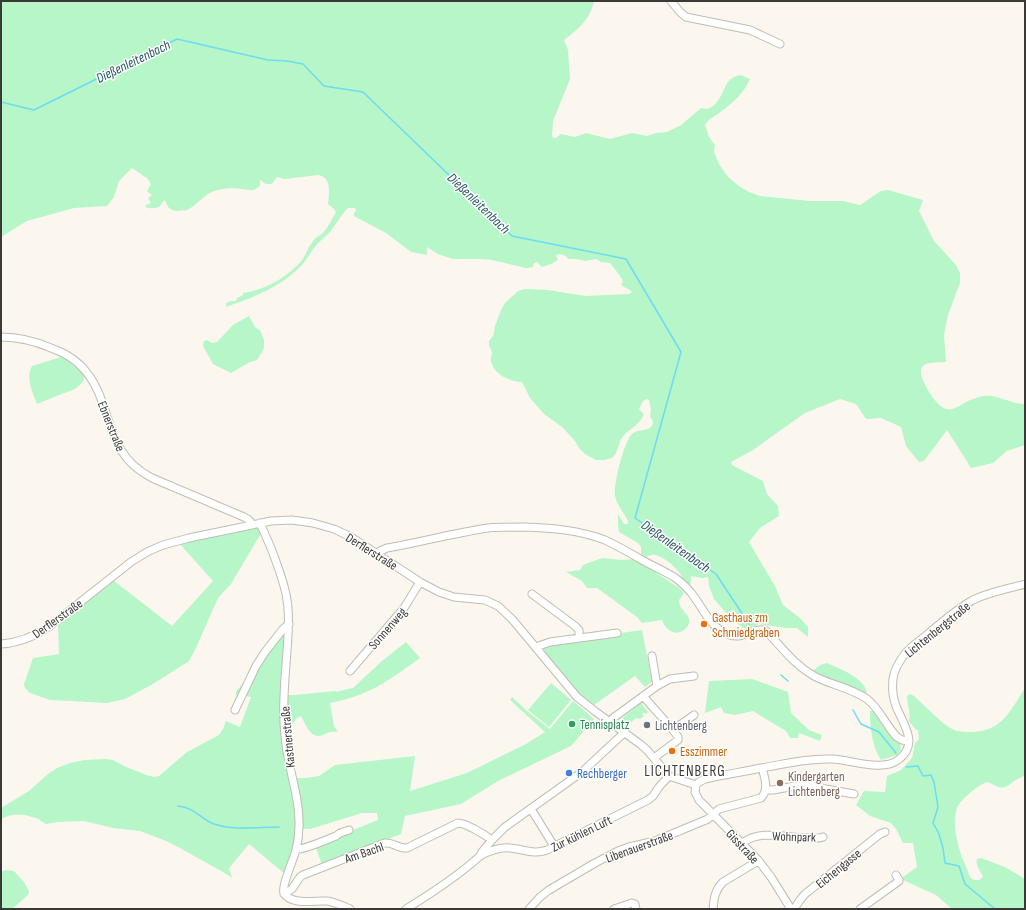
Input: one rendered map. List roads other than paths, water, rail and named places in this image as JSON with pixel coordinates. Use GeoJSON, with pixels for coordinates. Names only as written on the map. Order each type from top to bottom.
{"type":"FeatureCollection","features":[{"type":"Feature","properties":{"kind":"street"},"geometry":{"type":"LineString","coordinates":[[671,1],[686,17],[750,30],[780,44]]}},
{"type":"Feature","properties":{"kind":"street","name":"Ebnerstraße"},"geometry":{"type":"LineString","coordinates":[[1,337],[16,337],[33,341],[64,353],[76,360],[86,371],[96,387],[114,437],[122,452],[132,464],[152,478],[245,518],[252,524]]}},
{"type":"Feature","properties":{"kind":"street","name":"Derflerstraße"},"geometry":{"type":"LineString","coordinates":[[1,644],[21,641],[34,636],[50,626],[131,562],[146,552],[163,545],[252,524],[282,520],[313,523],[347,535],[434,590],[449,595],[488,600],[495,604],[509,615],[578,697],[647,750],[669,776]]}},
{"type":"Feature","properties":{"kind":"street","name":"Kastnerstraße"},"geometry":{"type":"LineString","coordinates":[[260,523],[283,578],[288,600],[289,624],[284,698],[285,736],[299,815],[296,849],[284,885],[284,894]]}},
{"type":"Feature","properties":{"kind":"street"},"geometry":{"type":"LineString","coordinates":[[378,554],[380,550],[387,548],[489,528],[547,528],[568,530],[589,535],[611,543],[679,581],[692,594],[711,621],[726,634],[739,636],[760,629],[765,630],[795,663],[813,675],[850,690],[866,699],[876,709],[897,737],[902,740],[909,741],[904,755],[887,766],[822,759],[797,761],[704,779],[696,785],[669,776]]}},
{"type":"Feature","properties":{"kind":"street","name":"Sonnenweg"},"geometry":{"type":"LineString","coordinates":[[350,671],[404,608],[420,582]]}},
{"type":"Feature","properties":{"kind":"street","name":"Lichtenbergstraße"},"geometry":{"type":"LineString","coordinates":[[909,741],[908,730],[896,707],[893,693],[896,667],[903,656],[967,604],[980,597],[1025,584]]}},
{"type":"Feature","properties":{"kind":"street"},"geometry":{"type":"LineString","coordinates":[[532,594],[579,630],[579,638]]}},
{"type":"Feature","properties":{"kind":"street"},"geometry":{"type":"LineString","coordinates":[[236,710],[256,666],[283,629],[289,624]]}},
{"type":"Feature","properties":{"kind":"street"},"geometry":{"type":"LineString","coordinates":[[536,647],[550,642],[617,633]]}},
{"type":"Feature","properties":{"kind":"street"},"geometry":{"type":"LineString","coordinates":[[652,656],[657,686]]}},
{"type":"Feature","properties":{"kind":"street"},"geometry":{"type":"LineString","coordinates":[[610,721],[657,686],[670,679],[694,676]]}},
{"type":"Feature","properties":{"kind":"street"},"geometry":{"type":"LineString","coordinates":[[643,696],[678,737],[678,740],[654,758]]}},
{"type":"Feature","properties":{"kind":"street"},"geometry":{"type":"LineString","coordinates":[[673,730],[694,715]]}},
{"type":"Feature","properties":{"kind":"street"},"geometry":{"type":"LineString","coordinates":[[406,909],[460,874],[480,856],[492,840],[505,827],[582,772],[625,732]]}},
{"type":"Feature","properties":{"kind":"street"},"geometry":{"type":"LineString","coordinates":[[762,768],[766,790],[806,784],[854,794]]}},
{"type":"Feature","properties":{"kind":"street","name":"Zur kühlen Luft"},"geometry":{"type":"LineString","coordinates":[[480,856],[492,850],[504,848],[536,853],[543,852],[648,800],[669,776]]}},
{"type":"Feature","properties":{"kind":"street","name":"Gisstraße"},"geometry":{"type":"LineString","coordinates":[[696,785],[696,796],[758,860],[791,909]]}},
{"type":"Feature","properties":{"kind":"street","name":"Libenauerstraße"},"geometry":{"type":"LineString","coordinates":[[529,909],[549,890],[618,851],[666,837],[704,821],[719,809],[761,798],[765,794],[766,790]]}},
{"type":"Feature","properties":{"kind":"street"},"geometry":{"type":"LineString","coordinates":[[530,809],[554,846]]}},
{"type":"Feature","properties":{"kind":"street","name":"Am Bachl"},"geometry":{"type":"LineString","coordinates":[[284,894],[292,889],[300,877],[310,872],[385,843],[392,843],[402,848],[407,848],[458,823],[466,825],[492,840]]}},
{"type":"Feature","properties":{"kind":"street"},"geometry":{"type":"LineString","coordinates":[[296,849],[305,848],[349,830]]}},
{"type":"Feature","properties":{"kind":"street","name":"Eichengasse"},"geometry":{"type":"LineString","coordinates":[[794,909],[806,894],[880,834],[885,832]]}},
{"type":"Feature","properties":{"kind":"street","name":"Wohnpark"},"geometry":{"type":"LineString","coordinates":[[743,844],[747,840],[763,835],[810,838],[823,837]]}},
{"type":"Feature","properties":{"kind":"street"},"geometry":{"type":"LineString","coordinates":[[713,909],[716,892],[720,885],[758,860]]}},
{"type":"Feature","properties":{"kind":"street"},"geometry":{"type":"LineString","coordinates":[[860,909],[899,881],[896,875]]}},
{"type":"Feature","properties":{"kind":"street"},"geometry":{"type":"LineString","coordinates":[[284,894],[299,901],[335,902],[350,909]]}},
{"type":"Feature","properties":{"kind":"street"},"geometry":{"type":"LineString","coordinates":[[614,909],[632,903],[635,904],[636,909]]}},
{"type":"Feature","properties":{"kind":"waterway","name":"Dießenleitenbach"},"geometry":{"type":"LineString","coordinates":[[1,102],[34,110],[177,39],[268,60],[303,64],[324,86],[363,92],[512,236],[626,259],[681,352],[635,518],[716,574],[749,624]]}},
{"type":"Feature","properties":{"kind":"waterway","name":"Dießenleitenbach"},"geometry":{"type":"LineString","coordinates":[[781,675],[788,681]]}},
{"type":"Feature","properties":{"kind":"waterway","name":"Dießenleitenbach"},"geometry":{"type":"LineString","coordinates":[[853,710],[861,724],[879,732],[896,753]]}},
{"type":"Feature","properties":{"kind":"waterway","name":"Dießenleitenbach"},"geometry":{"type":"LineString","coordinates":[[906,767],[918,766],[923,776],[931,775],[934,782],[938,807],[933,823],[939,834],[945,863],[959,866],[965,884],[995,909]]}},
{"type":"Feature","properties":{"kind":"waterway"},"geometry":{"type":"LineString","coordinates":[[178,806],[189,809],[209,822],[222,826],[238,828],[279,827]]}},
{"type":"Feature","properties":{"kind":"place","name":"Gasthaus zm Schmiedgraben"},"geometry":{"type":"Point","coordinates":[704,624]}},
{"type":"Feature","properties":{"kind":"place","name":"Tennisplatz"},"geometry":{"type":"Point","coordinates":[572,724]}},
{"type":"Feature","properties":{"kind":"place","name":"Lichtenberg"},"geometry":{"type":"Point","coordinates":[647,725]}},
{"type":"Feature","properties":{"kind":"place","name":"Esszimmer"},"geometry":{"type":"Point","coordinates":[672,751]}},
{"type":"Feature","properties":{"kind":"place","name":"Rechberger"},"geometry":{"type":"Point","coordinates":[569,773]}},
{"type":"Feature","properties":{"kind":"place","name":"Kindergarten Lichtenberg"},"geometry":{"type":"Point","coordinates":[780,783]}},
{"type":"Feature","properties":{"kind":"district","name":"LICHTENBERG"},"geometry":{"type":"Point","coordinates":[685,771]}}]}
